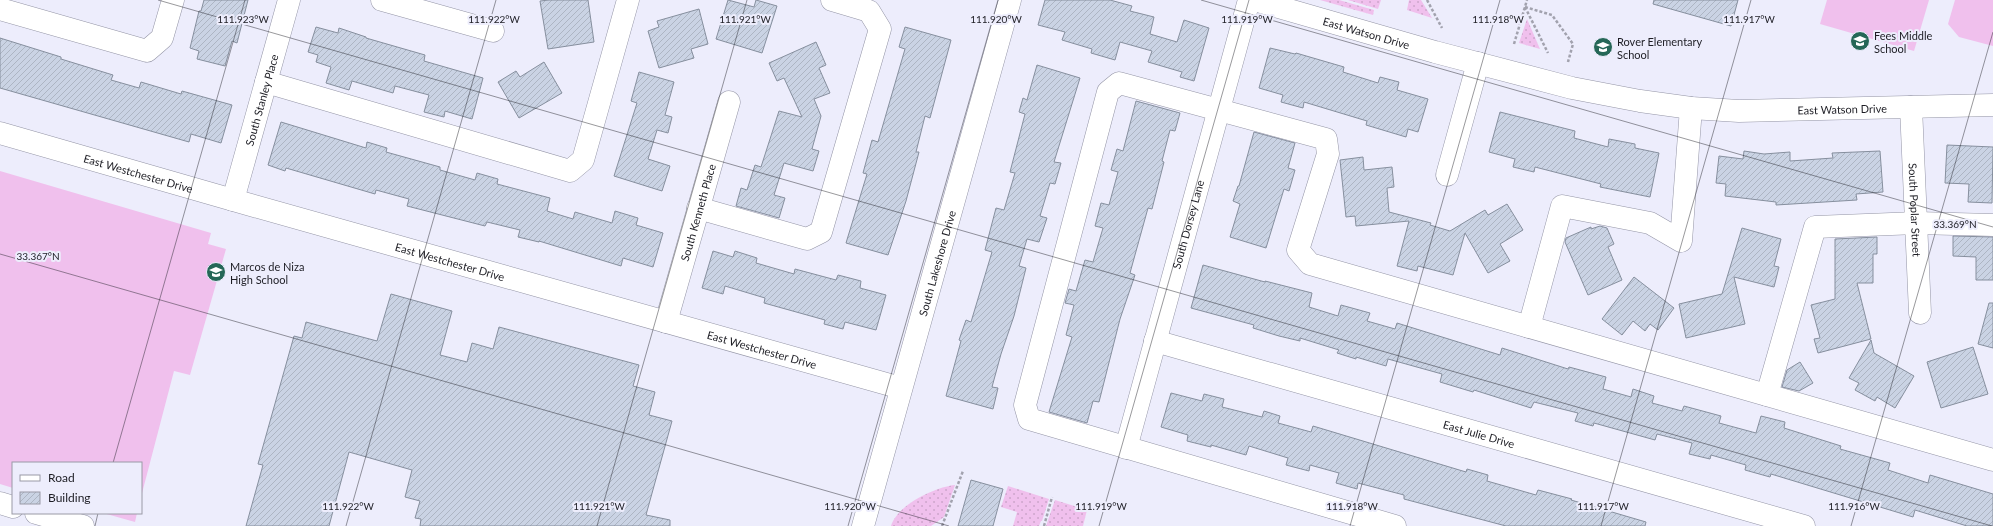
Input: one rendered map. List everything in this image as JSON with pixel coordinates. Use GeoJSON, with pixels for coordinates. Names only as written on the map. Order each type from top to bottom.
{"type":"FeatureCollection","features":[{"type":"Feature","properties":{"kind":"street"},"geometry":{"type":"LineString","coordinates":[[0,9],[147,51],[162,38],[173,0]]}},
{"type":"Feature","properties":{"kind":"street","name":"South Stanley Place"},"geometry":{"type":"LineString","coordinates":[[233,200],[289,0]]}},
{"type":"Feature","properties":{"kind":"street"},"geometry":{"type":"LineString","coordinates":[[382,0],[493,31]]}},
{"type":"Feature","properties":{"kind":"street"},"geometry":{"type":"LineString","coordinates":[[266,82],[570,171],[583,160],[628,0]]}},
{"type":"Feature","properties":{"kind":"street"},"geometry":{"type":"LineString","coordinates":[[698,208],[807,239],[821,232],[880,29],[869,10],[832,0]]}},
{"type":"Feature","properties":{"kind":"street","name":"South Lakeshore Drive"},"geometry":{"type":"LineString","coordinates":[[863,526],[1010,0]]}},
{"type":"Feature","properties":{"kind":"street","name":"South Dorsey Lane"},"geometry":{"type":"LineString","coordinates":[[1126,448],[1249,0]]}},
{"type":"Feature","properties":{"kind":"street","name":"East Watson Drive"},"geometry":{"type":"LineString","coordinates":[[1254,0],[1578,90],[1691,108],[1739,111],[1993,105]]}},
{"type":"Feature","properties":{"kind":"street"},"geometry":{"type":"LineString","coordinates":[[1447,175],[1478,63]]}},
{"type":"Feature","properties":{"kind":"street"},"geometry":{"type":"LineString","coordinates":[[1395,526],[1029,419],[1025,405],[1108,92],[1119,83],[1326,139],[1328,154],[1298,250],[1310,264],[1993,460]]}},
{"type":"Feature","properties":{"kind":"street","name":"South Kenneth Place"},"geometry":{"type":"LineString","coordinates":[[666,322],[729,102]]}},
{"type":"Feature","properties":{"kind":"street","name":"South Poplar Street"},"geometry":{"type":"LineString","coordinates":[[1911,107],[1920,313]]}},
{"type":"Feature","properties":{"kind":"street"},"geometry":{"type":"LineString","coordinates":[[1529,327],[1562,206],[1650,223],[1680,241],[1691,108]]}},
{"type":"Feature","properties":{"kind":"street","name":"East Westchester Drive"},"geometry":{"type":"LineString","coordinates":[[0,133],[902,388]]}},
{"type":"Feature","properties":{"kind":"street"},"geometry":{"type":"LineString","coordinates":[[1766,395],[1815,227],[1917,223],[1993,225]]}},
{"type":"Feature","properties":{"kind":"street","name":"East Julie Drive"},"geometry":{"type":"LineString","coordinates":[[1155,341],[1804,526]]}},
{"type":"Feature","properties":{"kind":"street"},"geometry":{"type":"LineString","coordinates":[[0,503],[12,506]]}},
{"type":"Feature","properties":{"kind":"street"},"geometry":{"type":"LineString","coordinates":[[40,514],[83,526]]}},
{"type":"Feature","properties":{"kind":"path"},"geometry":{"type":"LineString","coordinates":[[1427,0],[1442,28]]}},
{"type":"Feature","properties":{"kind":"path"},"geometry":{"type":"LineString","coordinates":[[1514,44],[1527,0]]}},
{"type":"Feature","properties":{"kind":"path"},"geometry":{"type":"LineString","coordinates":[[1525,7],[1548,53]]}},
{"type":"Feature","properties":{"kind":"path"},"geometry":{"type":"LineString","coordinates":[[1525,7],[1552,15],[1573,44],[1568,62]]}},
{"type":"Feature","properties":{"kind":"path"},"geometry":{"type":"LineString","coordinates":[[942,526],[963,471]]}},
{"type":"Feature","properties":{"kind":"path"},"geometry":{"type":"LineString","coordinates":[[1044,526],[1052,497]]}},
{"type":"Feature","properties":{"kind":"shaded area"},"geometry":{"type":"Polygon","coordinates":[[[1320,0],[1339,0],[1374,10],[1373,15],[1320,0]]]}},
{"type":"Feature","properties":{"kind":"shaded area"},"geometry":{"type":"Polygon","coordinates":[[[1348,0],[1381,0],[1378,9],[1348,0]]]}},
{"type":"Feature","properties":{"kind":"shaded area"},"geometry":{"type":"Polygon","coordinates":[[[1409,0],[1421,0],[1432,18],[1407,10],[1409,0]]]}},
{"type":"Feature","properties":{"kind":"shaded area"},"geometry":{"type":"Polygon","coordinates":[[[1827,0],[1929,0],[1914,51],[1820,24],[1827,0]]]}},
{"type":"Feature","properties":{"kind":"shaded area"},"geometry":{"type":"Polygon","coordinates":[[[1955,0],[1993,0],[1993,46],[1959,37],[1948,24],[1955,0]]]}},
{"type":"Feature","properties":{"kind":"shaded area"},"geometry":{"type":"Polygon","coordinates":[[[1527,19],[1540,49],[1519,43],[1527,19]]]}},
{"type":"Feature","properties":{"kind":"shaded area"},"geometry":{"type":"Polygon","coordinates":[[[0,171],[211,233],[208,244],[226,249],[190,375],[174,371],[142,493],[142,462],[12,462],[12,488],[0,484],[0,171]]]}},
{"type":"Feature","properties":{"kind":"shaded area"},"geometry":{"type":"Polygon","coordinates":[[[955,485],[944,517],[931,526],[891,526],[901,511],[918,498],[937,489],[955,485]]]}},
{"type":"Feature","properties":{"kind":"shaded area"},"geometry":{"type":"Polygon","coordinates":[[[1008,486],[1049,499],[1039,526],[1013,526],[1017,512],[1001,507],[1008,486]]]}},
{"type":"Feature","properties":{"kind":"shaded area"},"geometry":{"type":"Polygon","coordinates":[[[1055,500],[1087,510],[1083,526],[1046,526],[1055,500]]]}},
{"type":"Feature","properties":{"kind":"shaded area"},"geometry":{"type":"Polygon","coordinates":[[[107,514],[137,514],[135,522],[107,514]]]}},
{"type":"Feature","properties":{"kind":"building"},"geometry":{"type":"Polygon","coordinates":[[[204,0],[248,0],[237,43],[232,41],[225,66],[197,59],[199,51],[190,48],[199,11],[201,11],[204,0]]]}},
{"type":"Feature","properties":{"kind":"building"},"geometry":{"type":"Polygon","coordinates":[[[588,0],[594,42],[548,49],[540,1],[588,0]]]}},
{"type":"Feature","properties":{"kind":"building"},"geometry":{"type":"Polygon","coordinates":[[[728,0],[754,7],[756,0],[777,6],[762,53],[716,39],[728,0]]]}},
{"type":"Feature","properties":{"kind":"building"},"geometry":{"type":"Polygon","coordinates":[[[1045,0],[1110,0],[1132,6],[1130,11],[1154,17],[1150,34],[1177,42],[1184,20],[1209,28],[1194,81],[1180,77],[1182,72],[1148,62],[1152,51],[1120,42],[1115,60],[1091,53],[1092,49],[1062,40],[1065,32],[1038,25],[1045,0]]]}},
{"type":"Feature","properties":{"kind":"building"},"geometry":{"type":"Polygon","coordinates":[[[1654,0],[1738,0],[1731,26],[1653,4],[1654,0]]]}},
{"type":"Feature","properties":{"kind":"building"},"geometry":{"type":"Polygon","coordinates":[[[699,9],[708,44],[691,49],[694,58],[659,68],[648,31],[659,27],[657,21],[699,9]]]}},
{"type":"Feature","properties":{"kind":"building"},"geometry":{"type":"Polygon","coordinates":[[[316,27],[338,33],[339,28],[366,38],[425,55],[424,61],[483,78],[472,119],[445,111],[444,117],[424,112],[429,95],[395,86],[393,93],[352,81],[349,90],[326,83],[331,67],[316,62],[318,55],[308,52],[316,27]]]}},
{"type":"Feature","properties":{"kind":"building"},"geometry":{"type":"Polygon","coordinates":[[[905,27],[951,40],[930,118],[925,116],[916,152],[919,152],[906,201],[888,255],[846,243],[867,174],[863,173],[872,140],[878,142],[905,49],[899,47],[905,27]]]}},
{"type":"Feature","properties":{"kind":"building"},"geometry":{"type":"Polygon","coordinates":[[[0,38],[113,75],[111,80],[139,88],[141,82],[181,94],[182,91],[232,105],[221,143],[191,134],[189,142],[0,88],[0,38]]]}},
{"type":"Feature","properties":{"kind":"building"},"geometry":{"type":"Polygon","coordinates":[[[816,42],[826,65],[819,68],[830,93],[814,99],[821,116],[812,149],[819,151],[813,171],[784,163],[774,195],[785,198],[779,218],[736,206],[741,188],[747,190],[755,165],[761,167],[779,111],[802,117],[784,78],[777,81],[769,63],[816,42]]]}},
{"type":"Feature","properties":{"kind":"building"},"geometry":{"type":"Polygon","coordinates":[[[1270,48],[1296,53],[1344,67],[1343,72],[1378,83],[1380,77],[1399,82],[1397,90],[1428,99],[1418,132],[1408,129],[1406,137],[1366,125],[1367,121],[1304,102],[1303,108],[1281,102],[1283,95],[1259,88],[1270,48]]]}},
{"type":"Feature","properties":{"kind":"building"},"geometry":{"type":"Polygon","coordinates":[[[544,62],[562,93],[519,118],[498,82],[516,71],[520,77],[544,62]]]}},
{"type":"Feature","properties":{"kind":"building"},"geometry":{"type":"Polygon","coordinates":[[[1037,65],[1080,78],[1054,162],[1061,163],[1055,184],[1050,183],[1040,216],[1047,218],[1039,242],[1027,239],[1019,266],[1026,268],[1014,316],[992,387],[998,388],[993,409],[946,396],[961,341],[959,340],[966,320],[971,322],[992,252],[985,250],[996,208],[1004,210],[1015,173],[1010,172],[1025,114],[1019,112],[1023,98],[1027,100],[1037,65]]]}},
{"type":"Feature","properties":{"kind":"building"},"geometry":{"type":"Polygon","coordinates":[[[639,72],[674,82],[665,115],[672,117],[668,133],[657,130],[648,159],[670,166],[662,191],[614,176],[637,103],[631,101],[639,72]]]}},
{"type":"Feature","properties":{"kind":"building"},"geometry":{"type":"Polygon","coordinates":[[[1136,101],[1180,113],[1175,131],[1170,130],[1162,161],[1164,162],[1152,209],[1148,208],[1130,273],[1135,275],[1120,319],[1099,402],[1093,401],[1087,423],[1049,412],[1072,337],[1066,335],[1074,305],[1065,303],[1069,289],[1076,291],[1085,260],[1093,262],[1103,228],[1095,226],[1101,203],[1109,205],[1118,172],[1111,170],[1117,149],[1123,151],[1136,101]]]}},
{"type":"Feature","properties":{"kind":"building"},"geometry":{"type":"Polygon","coordinates":[[[1500,112],[1575,131],[1574,138],[1608,147],[1609,139],[1635,144],[1635,148],[1659,153],[1650,197],[1600,187],[1601,184],[1535,167],[1534,172],[1513,167],[1515,159],[1489,152],[1500,112]]]}},
{"type":"Feature","properties":{"kind":"building"},"geometry":{"type":"Polygon","coordinates":[[[281,122],[366,148],[367,142],[387,148],[386,152],[440,167],[440,170],[475,180],[477,173],[498,179],[497,184],[550,198],[547,211],[573,219],[575,212],[612,223],[615,211],[638,218],[636,225],[663,233],[653,267],[623,258],[621,266],[539,241],[518,237],[520,230],[487,222],[485,226],[407,206],[409,199],[376,190],[375,194],[286,168],[285,171],[268,165],[281,122]]]}},
{"type":"Feature","properties":{"kind":"building"},"geometry":{"type":"Polygon","coordinates":[[[1254,132],[1295,143],[1288,168],[1295,170],[1289,191],[1284,189],[1266,248],[1230,237],[1240,204],[1233,201],[1239,186],[1254,132]]]}},
{"type":"Feature","properties":{"kind":"building"},"geometry":{"type":"Polygon","coordinates":[[[1947,145],[1993,147],[1992,203],[1968,202],[1969,184],[1945,183],[1947,145]]]}},
{"type":"Feature","properties":{"kind":"building"},"geometry":{"type":"Polygon","coordinates":[[[1744,151],[1764,154],[1790,152],[1790,161],[1833,158],[1832,153],[1880,151],[1883,192],[1856,194],[1857,200],[1776,205],[1776,202],[1725,196],[1726,184],[1716,183],[1719,156],[1743,159],[1744,151]]]}},
{"type":"Feature","properties":{"kind":"building"},"geometry":{"type":"Polygon","coordinates":[[[1363,157],[1364,170],[1392,167],[1394,187],[1387,188],[1389,212],[1431,223],[1430,225],[1450,231],[1485,210],[1488,215],[1507,204],[1523,230],[1500,244],[1510,261],[1488,273],[1465,233],[1453,275],[1418,266],[1417,271],[1397,266],[1409,221],[1356,226],[1355,216],[1346,217],[1340,160],[1363,157]]]}},
{"type":"Feature","properties":{"kind":"building"},"geometry":{"type":"Polygon","coordinates":[[[1600,226],[1607,228],[1614,244],[1608,247],[1622,280],[1588,295],[1565,242],[1566,238],[1591,227],[1591,229],[1600,226]]]}},
{"type":"Feature","properties":{"kind":"building"},"geometry":{"type":"Polygon","coordinates":[[[1742,228],[1781,239],[1774,266],[1779,267],[1774,287],[1734,277],[1745,324],[1686,338],[1679,304],[1722,294],[1742,228]]]}},
{"type":"Feature","properties":{"kind":"building"},"geometry":{"type":"Polygon","coordinates":[[[1953,236],[1993,237],[1993,280],[1976,280],[1976,257],[1953,256],[1953,236]]]}},
{"type":"Feature","properties":{"kind":"building"},"geometry":{"type":"Polygon","coordinates":[[[1877,237],[1877,254],[1873,254],[1873,283],[1857,283],[1871,339],[1818,353],[1814,339],[1820,338],[1811,305],[1835,299],[1835,239],[1877,237]]]}},
{"type":"Feature","properties":{"kind":"building"},"geometry":{"type":"Polygon","coordinates":[[[713,251],[733,257],[735,251],[757,258],[756,263],[794,274],[795,269],[836,280],[838,275],[861,281],[860,288],[886,295],[876,330],[845,322],[843,329],[824,324],[825,320],[764,303],[765,298],[725,286],[723,294],[702,288],[713,251]]]}},
{"type":"Feature","properties":{"kind":"building"},"geometry":{"type":"Polygon","coordinates":[[[1203,265],[1312,293],[1309,307],[1338,316],[1341,305],[1370,313],[1367,321],[1395,329],[1397,323],[1500,355],[1502,348],[1568,369],[1569,367],[1606,377],[1603,389],[1631,397],[1633,389],[1654,396],[1652,403],[1682,411],[1684,406],[1721,416],[1719,423],[1756,433],[1761,416],[1785,422],[1784,428],[1841,446],[1840,449],[1890,463],[1888,470],[1928,483],[1930,475],[1993,494],[1993,526],[1967,526],[1915,510],[1913,517],[1771,474],[1770,477],[1745,470],[1746,465],[1711,455],[1710,459],[1689,454],[1692,443],[1657,434],[1655,440],[1594,423],[1593,426],[1575,421],[1578,413],[1534,402],[1531,408],[1474,390],[1473,392],[1440,382],[1442,374],[1388,359],[1386,366],[1356,357],[1356,359],[1337,353],[1339,350],[1300,338],[1300,341],[1279,336],[1253,328],[1254,325],[1191,308],[1203,265]]]}},
{"type":"Feature","properties":{"kind":"building"},"geometry":{"type":"Polygon","coordinates":[[[1634,277],[1674,308],[1658,330],[1650,324],[1645,331],[1633,321],[1622,335],[1602,319],[1634,277]]]}},
{"type":"Feature","properties":{"kind":"building"},"geometry":{"type":"Polygon","coordinates":[[[391,294],[452,311],[440,355],[467,362],[472,343],[493,349],[499,327],[639,365],[633,386],[655,392],[649,415],[672,421],[646,515],[670,520],[670,526],[420,526],[421,519],[415,518],[420,501],[405,497],[412,470],[349,452],[329,526],[246,526],[263,465],[258,464],[294,336],[302,338],[306,322],[377,341],[391,294]]]}},
{"type":"Feature","properties":{"kind":"building"},"geometry":{"type":"Polygon","coordinates":[[[1989,303],[1993,303],[1993,348],[1978,344],[1989,303]]]}},
{"type":"Feature","properties":{"kind":"building"},"geometry":{"type":"Polygon","coordinates":[[[1871,340],[1874,353],[1914,376],[1895,408],[1877,397],[1875,401],[1855,390],[1859,383],[1849,378],[1871,340]]]}},
{"type":"Feature","properties":{"kind":"building"},"geometry":{"type":"Polygon","coordinates":[[[1973,347],[1988,394],[1941,408],[1927,362],[1973,347]]]}},
{"type":"Feature","properties":{"kind":"building"},"geometry":{"type":"Polygon","coordinates":[[[1800,362],[1813,383],[1799,391],[1782,387],[1787,370],[1800,362]]]}},
{"type":"Feature","properties":{"kind":"building"},"geometry":{"type":"Polygon","coordinates":[[[1171,393],[1202,401],[1204,394],[1224,399],[1222,407],[1262,417],[1264,411],[1280,416],[1278,423],[1311,432],[1313,426],[1466,472],[1467,469],[1488,475],[1487,481],[1536,495],[1538,490],[1572,499],[1571,500],[1646,522],[1645,526],[1506,526],[1404,499],[1404,495],[1358,483],[1357,489],[1336,483],[1339,473],[1310,465],[1309,471],[1286,465],[1288,458],[1249,446],[1246,455],[1211,445],[1211,447],[1187,441],[1188,435],[1161,427],[1171,393]]]}},
{"type":"Feature","properties":{"kind":"building"},"geometry":{"type":"Polygon","coordinates":[[[971,480],[1003,489],[993,526],[958,526],[971,480]]]}},
{"type":"Feature","properties":{"kind":"place","name":"Fees Middle School"},"geometry":{"type":"Point","coordinates":[1860,41]}},
{"type":"Feature","properties":{"kind":"place","name":"Rover Elementary School"},"geometry":{"type":"Point","coordinates":[1603,47]}},
{"type":"Feature","properties":{"kind":"place","name":"Marcos de Niza High School"},"geometry":{"type":"Point","coordinates":[216,272]}}]}
